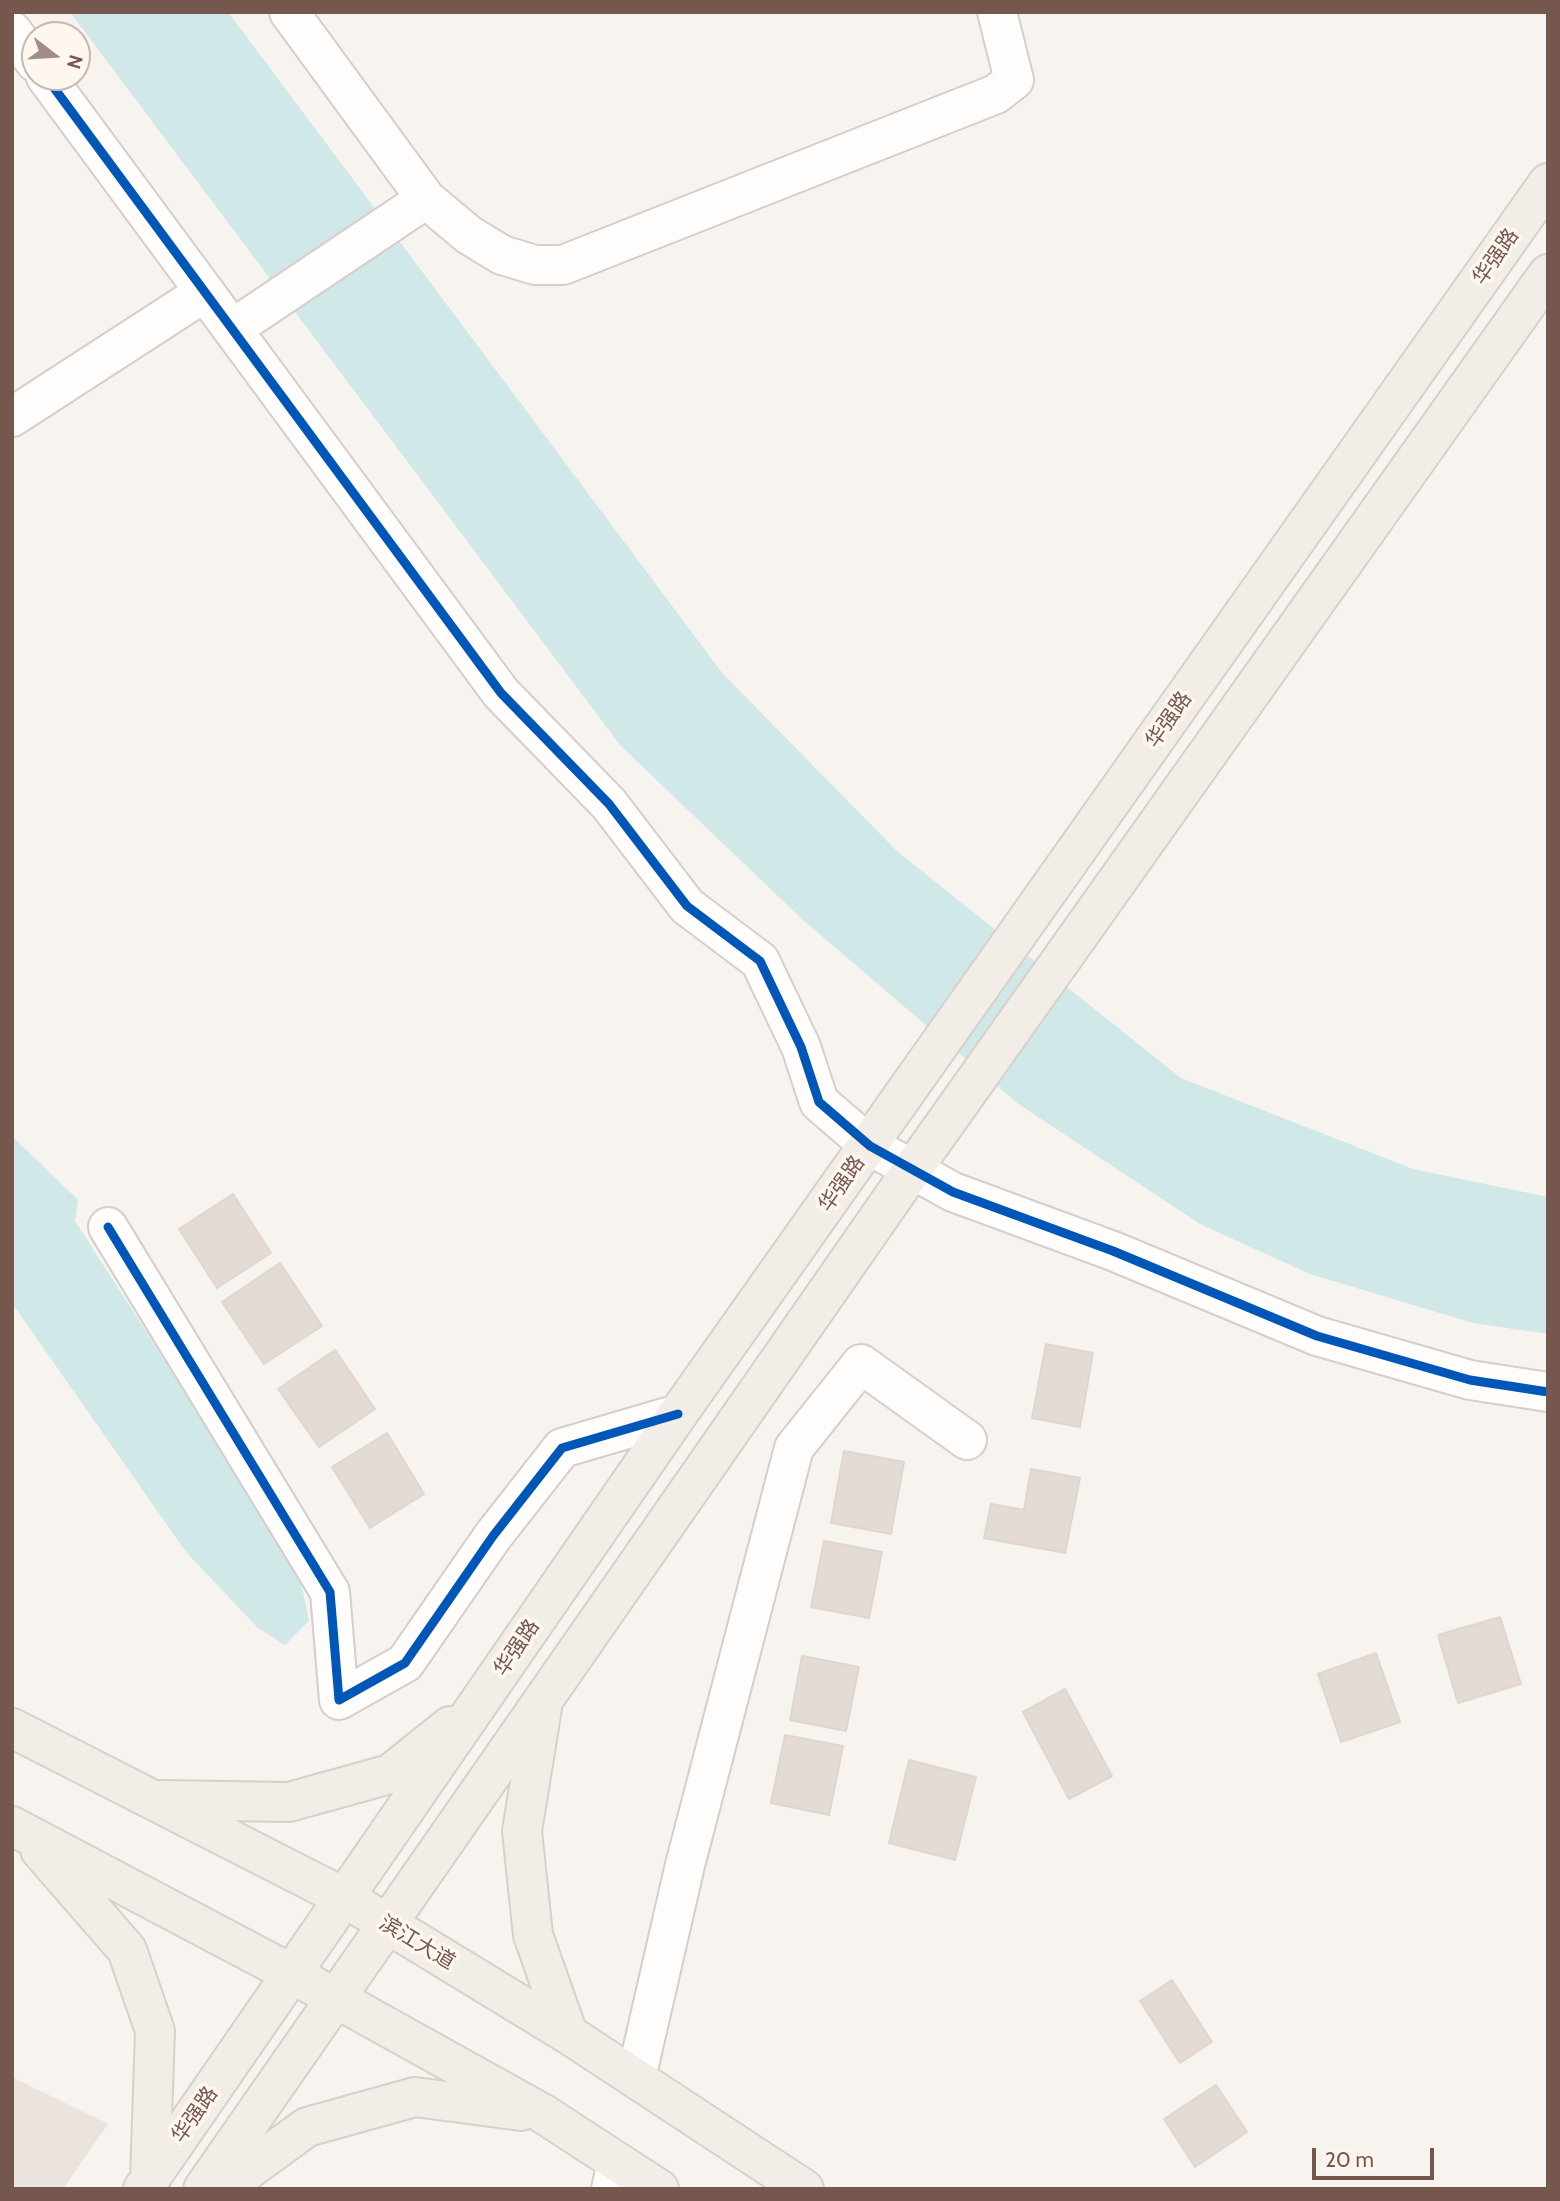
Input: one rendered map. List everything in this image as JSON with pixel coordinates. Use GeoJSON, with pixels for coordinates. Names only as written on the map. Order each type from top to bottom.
{"type":"FeatureCollection","features":[{"type":"Feature","properties":{"kind":"main road","name":"华强路"},"geometry":{"type":"LineString","coordinates":[[146,2184],[678,1414],[870,1146],[1548,183]]}},
{"type":"Feature","properties":{"kind":"main road"},"geometry":{"type":"LineString","coordinates":[[203,2189],[912,1170],[1548,274]]}},
{"type":"Feature","properties":{"kind":"main road"},"geometry":{"type":"LineString","coordinates":[[543,1700],[522,1831],[533,1936],[568,2034]]}},
{"type":"Feature","properties":{"kind":"main road"},"geometry":{"type":"LineString","coordinates":[[152,1799],[289,1802],[390,1774],[482,1701]]}},
{"type":"Feature","properties":{"kind":"main road","name":"滨江大道"},"geometry":{"type":"LineString","coordinates":[[12,1728],[345,1898],[568,2034],[804,2189]]}},
{"type":"Feature","properties":{"kind":"main road"},"geometry":{"type":"LineString","coordinates":[[18,1829],[292,1974],[542,2113],[614,2175],[659,2189]]}},
{"type":"Feature","properties":{"kind":"main road"},"geometry":{"type":"LineString","coordinates":[[18,1829],[127,1950],[155,2031],[146,2184]]}},
{"type":"Feature","properties":{"kind":"main road"},"geometry":{"type":"LineString","coordinates":[[222,2189],[307,2127],[415,2098],[542,2113]]}},
{"type":"Feature","properties":{"kind":"street"},"geometry":{"type":"LineString","coordinates":[[289,12],[426,199],[469,236],[502,255],[535,265],[563,265],[996,94],[1014,79],[997,12]]}},
{"type":"Feature","properties":{"kind":"street"},"geometry":{"type":"LineString","coordinates":[[56,91],[501,693],[609,804],[687,906],[760,961],[802,1046],[819,1102],[870,1146],[953,1192],[1113,1251],[1317,1336],[1470,1380],[1548,1392]]}},
{"type":"Feature","properties":{"kind":"street"},"geometry":{"type":"LineString","coordinates":[[232,329],[426,199]]}},
{"type":"Feature","properties":{"kind":"street"},"geometry":{"type":"LineString","coordinates":[[12,417],[205,292]]}},
{"type":"Feature","properties":{"kind":"street"},"geometry":{"type":"LineString","coordinates":[[108,1227],[330,1592],[339,1700],[405,1663],[493,1536],[562,1448],[678,1414]]}},
{"type":"Feature","properties":{"kind":"street"},"geometry":{"type":"LineString","coordinates":[[636,2078],[685,1865],[794,1448],[861,1364],[967,1440]]}},
{"type":"Feature","properties":{"kind":"shaded area"},"geometry":{"type":"Polygon","coordinates":[[[12,2077],[108,2124],[63,2189],[12,2189],[12,2077]]]}},
{"type":"Feature","properties":{"kind":"water"},"geometry":{"type":"Polygon","coordinates":[[[70,12],[228,12],[723,674],[898,852],[1181,1078],[1413,1169],[1548,1197],[1548,1334],[1473,1323],[1310,1274],[1200,1224],[1017,1103],[803,920],[620,745],[91,40],[91,21],[77,21],[70,12]]]}},
{"type":"Feature","properties":{"kind":"water"},"geometry":{"type":"Polygon","coordinates":[[[12,1136],[78,1200],[75,1221],[298,1568],[309,1621],[285,1645],[258,1628],[186,1552],[12,1303],[12,1136]]]}},
{"type":"Feature","properties":{"kind":"building"},"geometry":{"type":"Polygon","coordinates":[[[233,1194],[271,1253],[217,1288],[179,1229],[233,1194]]]}},
{"type":"Feature","properties":{"kind":"building"},"geometry":{"type":"Polygon","coordinates":[[[280,1263],[322,1326],[264,1364],[222,1302],[280,1263]]]}},
{"type":"Feature","properties":{"kind":"building"},"geometry":{"type":"Polygon","coordinates":[[[1046,1344],[1093,1353],[1080,1427],[1032,1418],[1046,1344]]]}},
{"type":"Feature","properties":{"kind":"building"},"geometry":{"type":"Polygon","coordinates":[[[335,1350],[375,1409],[319,1447],[278,1389],[335,1350]]]}},
{"type":"Feature","properties":{"kind":"building"},"geometry":{"type":"Polygon","coordinates":[[[387,1433],[424,1494],[370,1528],[332,1467],[387,1433]]]}},
{"type":"Feature","properties":{"kind":"building"},"geometry":{"type":"Polygon","coordinates":[[[844,1451],[904,1462],[891,1534],[831,1523],[844,1451]]]}},
{"type":"Feature","properties":{"kind":"building"},"geometry":{"type":"Polygon","coordinates":[[[1031,1469],[1080,1478],[1065,1553],[984,1538],[991,1504],[1024,1510],[1031,1469]]]}},
{"type":"Feature","properties":{"kind":"building"},"geometry":{"type":"Polygon","coordinates":[[[824,1541],[882,1552],[869,1618],[811,1607],[824,1541]]]}},
{"type":"Feature","properties":{"kind":"building"},"geometry":{"type":"Polygon","coordinates":[[[1500,1617],[1521,1684],[1458,1703],[1438,1635],[1500,1617]]]}},
{"type":"Feature","properties":{"kind":"building"},"geometry":{"type":"Polygon","coordinates":[[[1376,1653],[1400,1722],[1341,1742],[1318,1674],[1376,1653]]]}},
{"type":"Feature","properties":{"kind":"building"},"geometry":{"type":"Polygon","coordinates":[[[802,1656],[859,1667],[846,1731],[790,1720],[802,1656]]]}},
{"type":"Feature","properties":{"kind":"building"},"geometry":{"type":"Polygon","coordinates":[[[1065,1689],[1112,1776],[1069,1799],[1023,1712],[1065,1689]]]}},
{"type":"Feature","properties":{"kind":"building"},"geometry":{"type":"Polygon","coordinates":[[[785,1735],[843,1746],[829,1815],[771,1803],[785,1735]]]}},
{"type":"Feature","properties":{"kind":"building"},"geometry":{"type":"Polygon","coordinates":[[[909,1760],[976,1777],[955,1860],[889,1843],[909,1760]]]}},
{"type":"Feature","properties":{"kind":"building"},"geometry":{"type":"Polygon","coordinates":[[[1172,1980],[1212,2042],[1180,2063],[1140,2001],[1172,1980]]]}},
{"type":"Feature","properties":{"kind":"building"},"geometry":{"type":"Polygon","coordinates":[[[1216,2085],[1247,2132],[1195,2167],[1164,2119],[1216,2085]]]}},
{"type":"Feature","properties":{"kind":"cycle path"},"geometry":{"type":"LineString","coordinates":[[56,91],[501,693],[609,804],[687,906],[760,961],[801,1047],[819,1102],[870,1146],[953,1192],[1113,1251],[1317,1336],[1470,1380],[1548,1392]]}},
{"type":"Feature","properties":{"kind":"cycle path"},"geometry":{"type":"LineString","coordinates":[[108,1227],[330,1592],[339,1700],[405,1663],[493,1536],[562,1448],[678,1414]]}}]}
